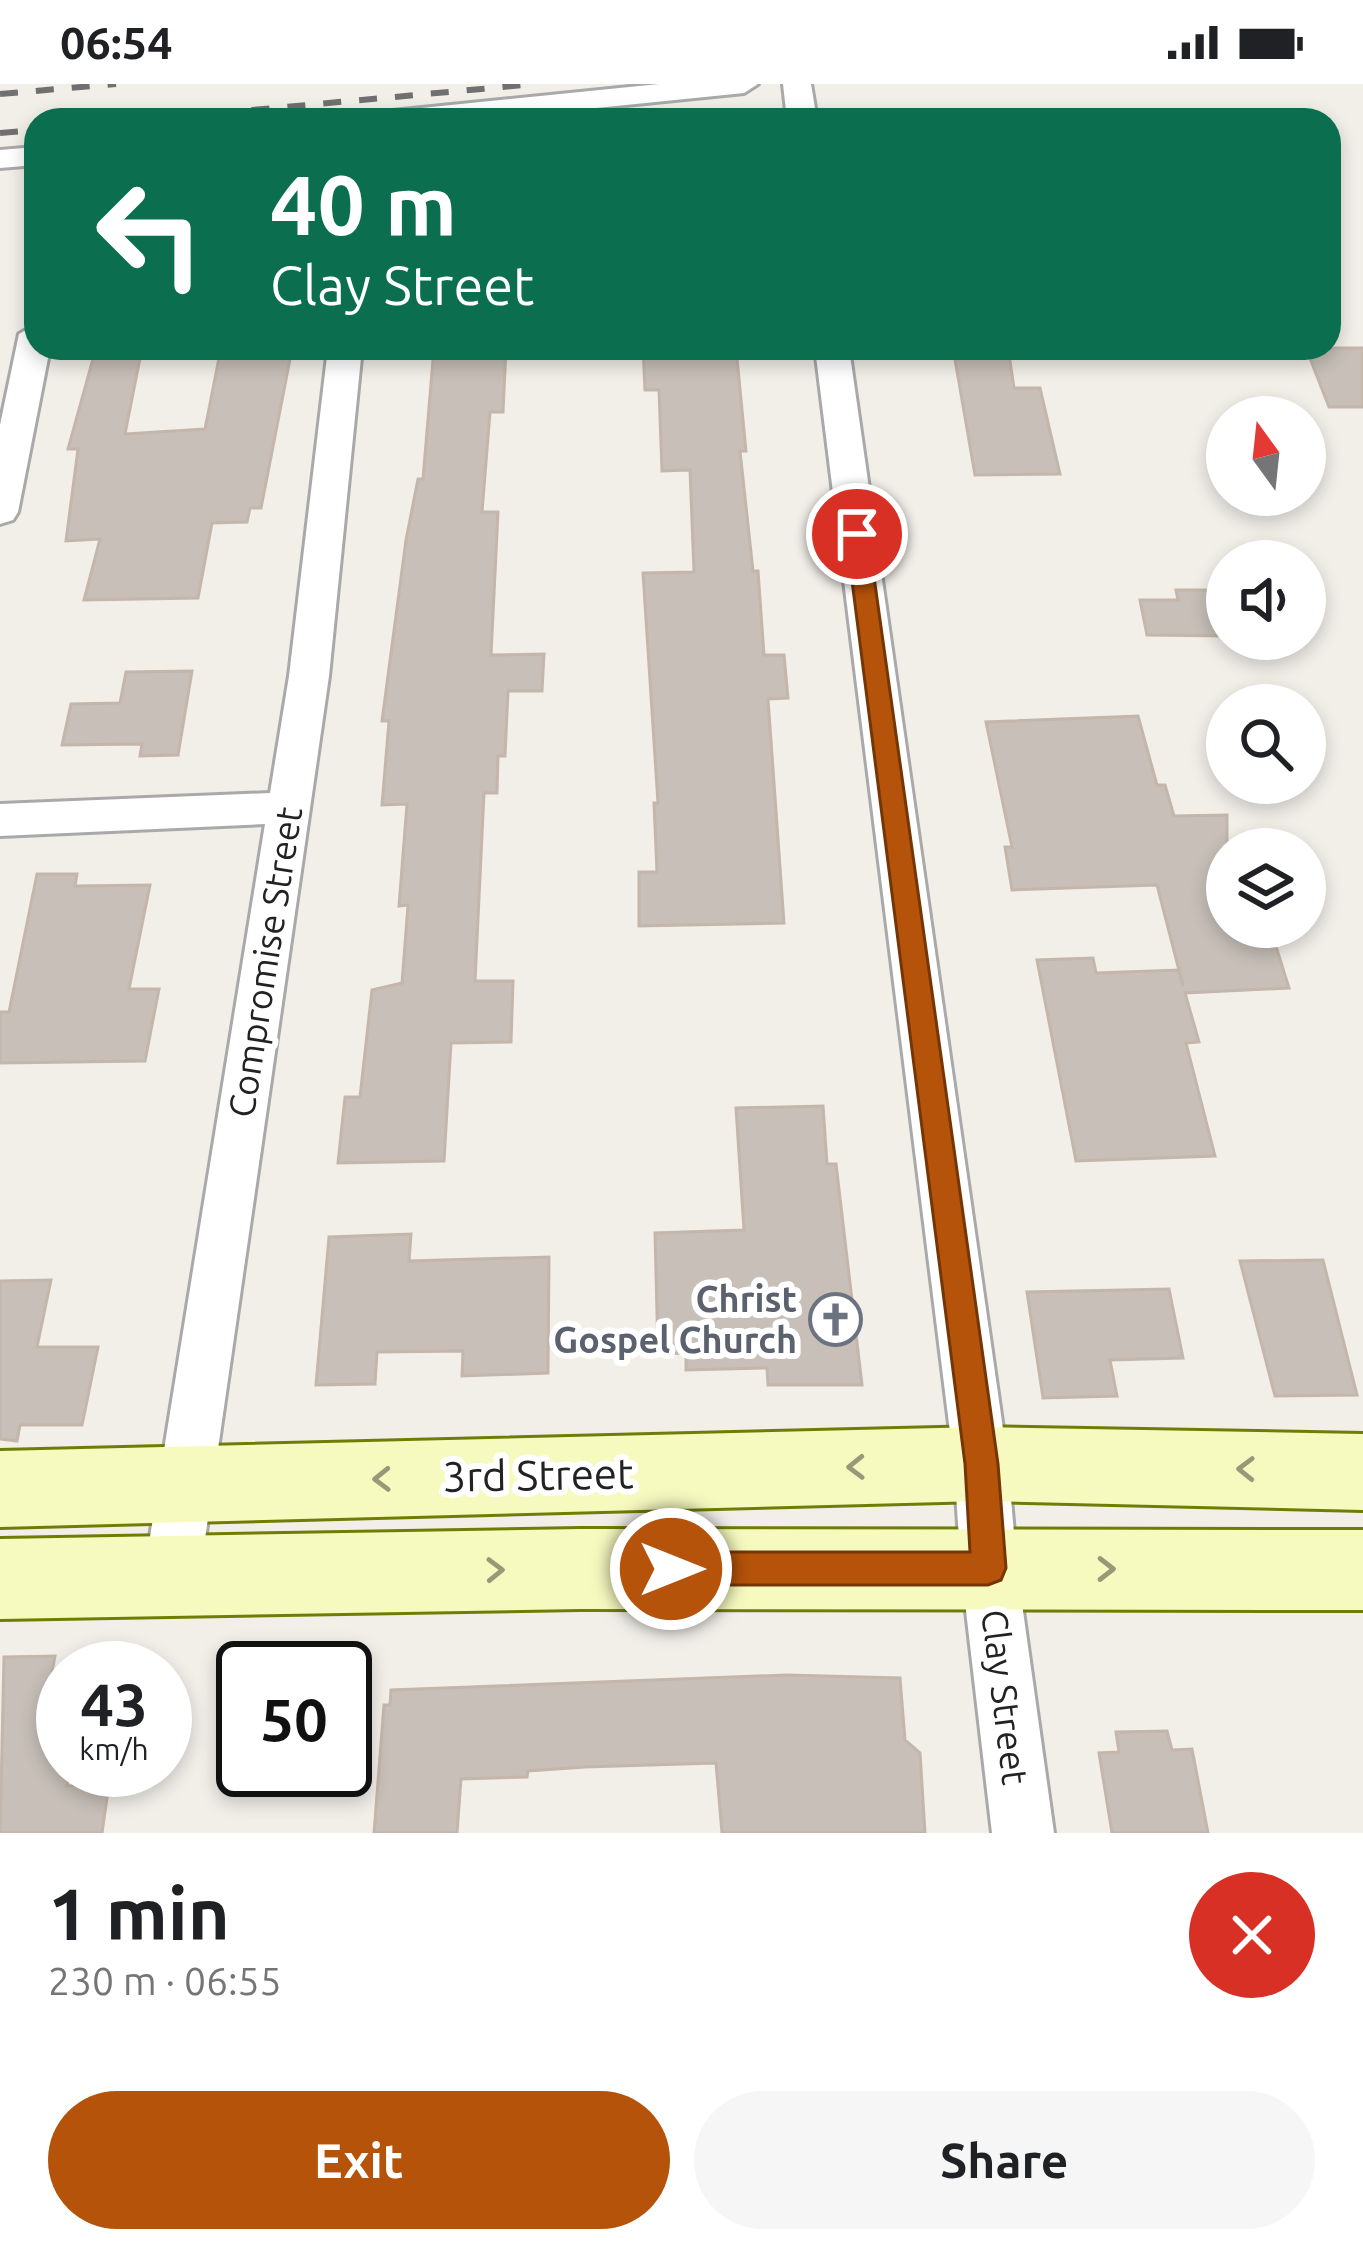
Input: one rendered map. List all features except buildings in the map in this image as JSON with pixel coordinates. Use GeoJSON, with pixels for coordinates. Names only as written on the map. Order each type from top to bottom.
{"type":"FeatureCollection","features":[{"type":"Feature","properties":{"kind":"main road","name":"3rd Street"},"geometry":{"type":"LineString","coordinates":[[0,1490],[981,1464],[1363,1472]]}},
{"type":"Feature","properties":{"kind":"main road"},"geometry":{"type":"LineString","coordinates":[[0,1579],[988,1568],[1363,1570]]}},
{"type":"Feature","properties":{"kind":"street"},"geometry":{"type":"LineString","coordinates":[[510,108],[745,84]]}},
{"type":"Feature","properties":{"kind":"street"},"geometry":{"type":"LineString","coordinates":[[0,512],[31,360]]}},
{"type":"Feature","properties":{"kind":"street","name":"Compromise Street"},"geometry":{"type":"LineString","coordinates":[[172,1574],[309,676],[344,360]]}},
{"type":"Feature","properties":{"kind":"street","name":"Clay Street"},"geometry":{"type":"LineString","coordinates":[[834,360],[981,1464],[988,1568],[1023,1833]]}},
{"type":"Feature","properties":{"kind":"street"},"geometry":{"type":"LineString","coordinates":[[0,820],[288,808]]}},
{"type":"Feature","properties":{"kind":"railway"},"geometry":{"type":"LineString","coordinates":[[0,94],[116,84]]}},
{"type":"Feature","properties":{"kind":"railway"},"geometry":{"type":"LineString","coordinates":[[274,108],[535,84]]}},
{"type":"Feature","properties":{"kind":"railway"},"geometry":{"type":"LineString","coordinates":[[0,133],[24,131]]}},
{"type":"Feature","properties":{"kind":"place","name":"Christ Gospel Church"},"geometry":{"type":"Point","coordinates":[836,1320]}},
{"type":"Feature","properties":{"kind":"route"},"geometry":{"type":"LineString","coordinates":[[671,1569],[988,1568],[981,1464],[857,534]]}}]}
